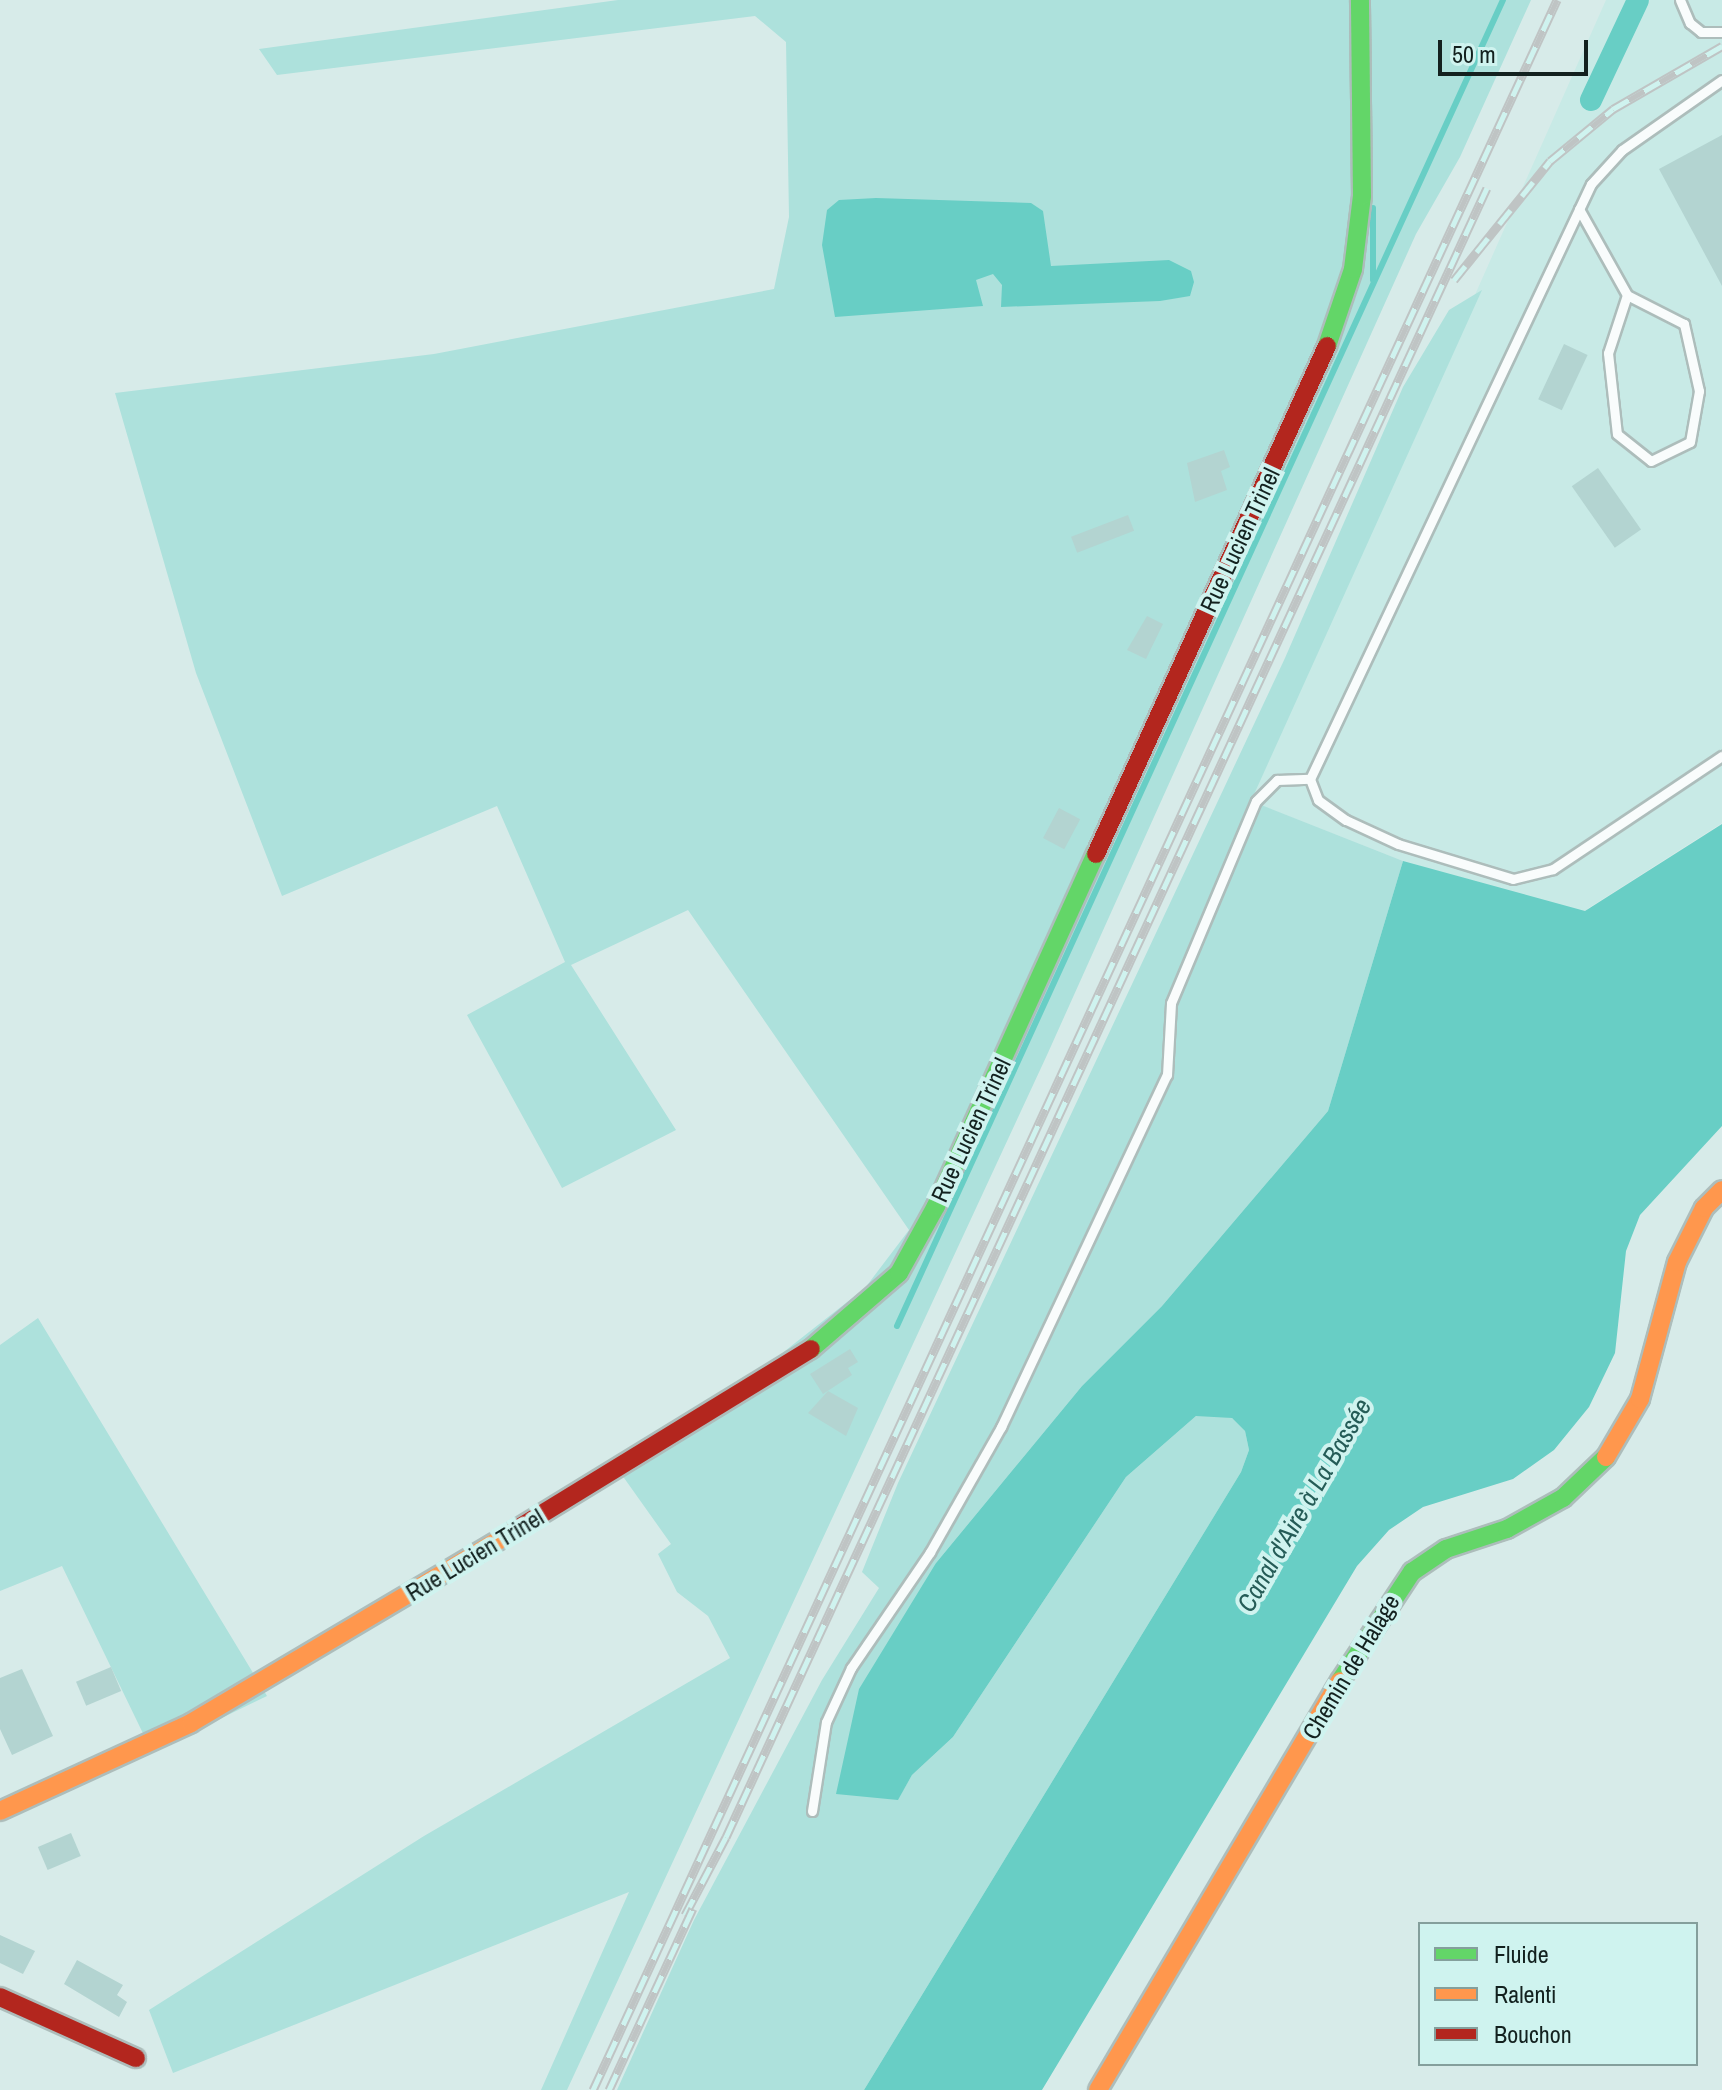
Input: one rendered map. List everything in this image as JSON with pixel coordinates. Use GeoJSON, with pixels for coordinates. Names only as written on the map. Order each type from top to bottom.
{"type":"FeatureCollection","features":[{"type":"Feature","properties":{"kind":"street","name":"Rue Lucien Trinel"},"geometry":{"type":"LineString","coordinates":[[0,1811],[191,1723],[367,1621],[821,1343],[899,1273],[936,1206],[1335,329],[1353,269],[1362,196],[1360,0]]}},
{"type":"Feature","properties":{"kind":"street","name":"Chemin de Halage"},"geometry":{"type":"LineString","coordinates":[[1098,2090],[1383,1608],[1412,1572],[1434,1557],[1507,1529],[1563,1498],[1608,1455],[1640,1399],[1677,1262],[1704,1208],[1722,1190]]}},
{"type":"Feature","properties":{"kind":"street"},"geometry":{"type":"LineString","coordinates":[[0,1997],[136,2058]]}},
{"type":"Feature","properties":{"kind":"lane"},"geometry":{"type":"LineString","coordinates":[[1680,0],[1683,15],[1701,32],[1722,32]]}},
{"type":"Feature","properties":{"kind":"lane"},"geometry":{"type":"LineString","coordinates":[[1722,80],[1609,160],[1579,209],[1310,779],[1318,800],[1346,820],[1398,844],[1513,879],[1553,869],[1722,756]]}},
{"type":"Feature","properties":{"kind":"lane"},"geometry":{"type":"LineString","coordinates":[[1579,209],[1627,295],[1684,324],[1699,391],[1690,442],[1651,461],[1617,434],[1608,353],[1627,295]]}},
{"type":"Feature","properties":{"kind":"lane"},"geometry":{"type":"LineString","coordinates":[[812,1811],[826,1722],[851,1668],[930,1552],[1001,1427],[1167,1075],[1171,1003],[1256,801],[1277,780],[1310,779]]}},
{"type":"Feature","properties":{"kind":"shaded area"},"geometry":{"type":"Polygon","coordinates":[[[618,0],[1531,0],[1460,157],[1416,234],[1047,1055],[567,2090],[541,2090],[629,1892],[173,2073],[149,2010],[424,1836],[730,1658],[708,1616],[677,1592],[658,1554],[671,1544],[612,1461],[776,1358],[865,1288],[909,1230],[688,910],[571,965],[676,1130],[562,1188],[467,1015],[565,962],[497,806],[282,896],[196,673],[115,393],[434,354],[774,289],[789,217],[786,42],[755,16],[277,75],[259,49],[618,0]]]}},
{"type":"Feature","properties":{"kind":"shaded area"},"geometry":{"type":"Polygon","coordinates":[[[1606,0],[1722,0],[1722,823],[1587,909],[1624,1013],[1403,861],[1250,801],[1606,0]]]}},
{"type":"Feature","properties":{"kind":"shaded area"},"geometry":{"type":"Polygon","coordinates":[[[1482,290],[1251,801],[1403,861],[1328,1111],[1162,1306],[1082,1386],[936,1563],[898,1799],[912,1775],[953,1737],[1126,1477],[1196,1416],[1215,1414],[1232,1418],[1245,1431],[1249,1450],[1241,1472],[864,2090],[617,2090],[694,1920],[822,1680],[879,1588],[862,1572],[898,1483],[1285,658],[1403,387],[1449,310],[1482,290]]]}},
{"type":"Feature","properties":{"kind":"shaded area"},"geometry":{"type":"Polygon","coordinates":[[[38,1318],[267,1696],[152,1752],[62,1566],[0,1591],[0,1345],[38,1318]]]}},
{"type":"Feature","properties":{"kind":"water"},"geometry":{"type":"Polygon","coordinates":[[[876,198],[1031,203],[1043,211],[1051,266],[1169,260],[1191,271],[1194,282],[1190,296],[1160,301],[1001,307],[1002,285],[993,274],[976,280],[983,306],[835,317],[822,245],[827,210],[839,200],[876,198]]]}},
{"type":"Feature","properties":{"kind":"water","name":"Canal d'Aire à La Bassée"},"geometry":{"type":"Polygon","coordinates":[[[1722,824],[1722,1126],[1640,1215],[1626,1251],[1615,1353],[1589,1407],[1554,1450],[1513,1479],[1423,1507],[1389,1530],[1357,1566],[1042,2090],[864,2090],[1241,1472],[1249,1450],[1245,1431],[1232,1418],[1196,1416],[1126,1477],[953,1737],[912,1775],[898,1800],[836,1794],[859,1689],[936,1563],[1082,1386],[1162,1306],[1328,1111],[1403,861],[1585,911],[1722,824]]]}},
{"type":"Feature","properties":{"kind":"building"},"geometry":{"type":"Polygon","coordinates":[[[1722,135],[1722,286],[1659,169],[1722,135]]]}},
{"type":"Feature","properties":{"kind":"building"},"geometry":{"type":"Polygon","coordinates":[[[1564,344],[1588,355],[1562,410],[1538,399],[1564,344]]]}},
{"type":"Feature","properties":{"kind":"building"},"geometry":{"type":"Polygon","coordinates":[[[1224,450],[1230,467],[1221,471],[1227,490],[1195,502],[1187,463],[1224,450]]]}},
{"type":"Feature","properties":{"kind":"building"},"geometry":{"type":"Polygon","coordinates":[[[1598,468],[1641,529],[1615,548],[1572,486],[1598,468]]]}},
{"type":"Feature","properties":{"kind":"building"},"geometry":{"type":"Polygon","coordinates":[[[1128,515],[1134,531],[1077,553],[1071,537],[1128,515]]]}},
{"type":"Feature","properties":{"kind":"building"},"geometry":{"type":"Polygon","coordinates":[[[1147,616],[1163,624],[1146,659],[1127,650],[1147,616]]]}},
{"type":"Feature","properties":{"kind":"building"},"geometry":{"type":"Polygon","coordinates":[[[1059,808],[1080,819],[1064,849],[1043,838],[1059,808]]]}},
{"type":"Feature","properties":{"kind":"building"},"geometry":{"type":"Polygon","coordinates":[[[850,1349],[858,1362],[848,1368],[852,1375],[823,1394],[810,1374],[850,1349]]]}},
{"type":"Feature","properties":{"kind":"building"},"geometry":{"type":"Polygon","coordinates":[[[828,1391],[858,1408],[846,1436],[808,1413],[828,1391]]]}},
{"type":"Feature","properties":{"kind":"building"},"geometry":{"type":"Polygon","coordinates":[[[111,1667],[121,1691],[86,1706],[76,1682],[111,1667]]]}},
{"type":"Feature","properties":{"kind":"building"},"geometry":{"type":"Polygon","coordinates":[[[22,1669],[53,1736],[12,1755],[0,1729],[0,1678],[22,1669]]]}},
{"type":"Feature","properties":{"kind":"building"},"geometry":{"type":"Polygon","coordinates":[[[71,1833],[81,1856],[48,1870],[38,1847],[71,1833]]]}},
{"type":"Feature","properties":{"kind":"building"},"geometry":{"type":"Polygon","coordinates":[[[0,1935],[35,1951],[23,1974],[0,1963],[0,1935]]]}},
{"type":"Feature","properties":{"kind":"building"},"geometry":{"type":"Polygon","coordinates":[[[77,1960],[123,1985],[117,1995],[127,2002],[119,2017],[64,1984],[77,1960]]]}},
{"type":"Feature","properties":{"kind":"waterway"},"geometry":{"type":"LineString","coordinates":[[897,1326],[1503,0]]}},
{"type":"Feature","properties":{"kind":"waterway"},"geometry":{"type":"LineString","coordinates":[[1591,100],[1638,0]]}},
{"type":"Feature","properties":{"kind":"waterway"},"geometry":{"type":"LineString","coordinates":[[1373,208],[1373,280]]}},
{"type":"Feature","properties":{"kind":"railway"},"geometry":{"type":"LineString","coordinates":[[593,2090],[1557,0]]}},
{"type":"Feature","properties":{"kind":"railway"},"geometry":{"type":"LineString","coordinates":[[1454,280],[1550,161],[1613,109],[1722,46]]}},
{"type":"Feature","properties":{"kind":"railway"},"geometry":{"type":"LineString","coordinates":[[685,1915],[726,1837],[1487,188]]}},
{"type":"Feature","properties":{"kind":"railway"},"geometry":{"type":"LineString","coordinates":[[609,2090],[693,1908]]}},
{"type":"Feature","properties":{"kind":"traffic: fast"},"geometry":{"type":"LineString","coordinates":[[1327,346],[1353,269],[1362,196],[1360,0]]}},
{"type":"Feature","properties":{"kind":"traffic: fast"},"geometry":{"type":"LineString","coordinates":[[811,1349],[899,1273],[936,1206],[1096,854]]}},
{"type":"Feature","properties":{"kind":"traffic: fast"},"geometry":{"type":"LineString","coordinates":[[1340,1681],[1412,1572],[1446,1549],[1507,1529],[1563,1498],[1606,1457]]}},
{"type":"Feature","properties":{"kind":"traffic: slow"},"geometry":{"type":"LineString","coordinates":[[1606,1457],[1640,1399],[1677,1262],[1704,1208],[1722,1190]]}},
{"type":"Feature","properties":{"kind":"traffic: slow"},"geometry":{"type":"LineString","coordinates":[[0,1811],[191,1723],[509,1534]]}},
{"type":"Feature","properties":{"kind":"traffic: slow"},"geometry":{"type":"LineString","coordinates":[[1098,2090],[1340,1681]]}},
{"type":"Feature","properties":{"kind":"traffic: jam"},"geometry":{"type":"LineString","coordinates":[[1096,854],[1327,346]]}},
{"type":"Feature","properties":{"kind":"traffic: jam"},"geometry":{"type":"LineString","coordinates":[[509,1534],[811,1349]]}},
{"type":"Feature","properties":{"kind":"traffic: jam"},"geometry":{"type":"LineString","coordinates":[[0,1997],[136,2058]]}}]}
